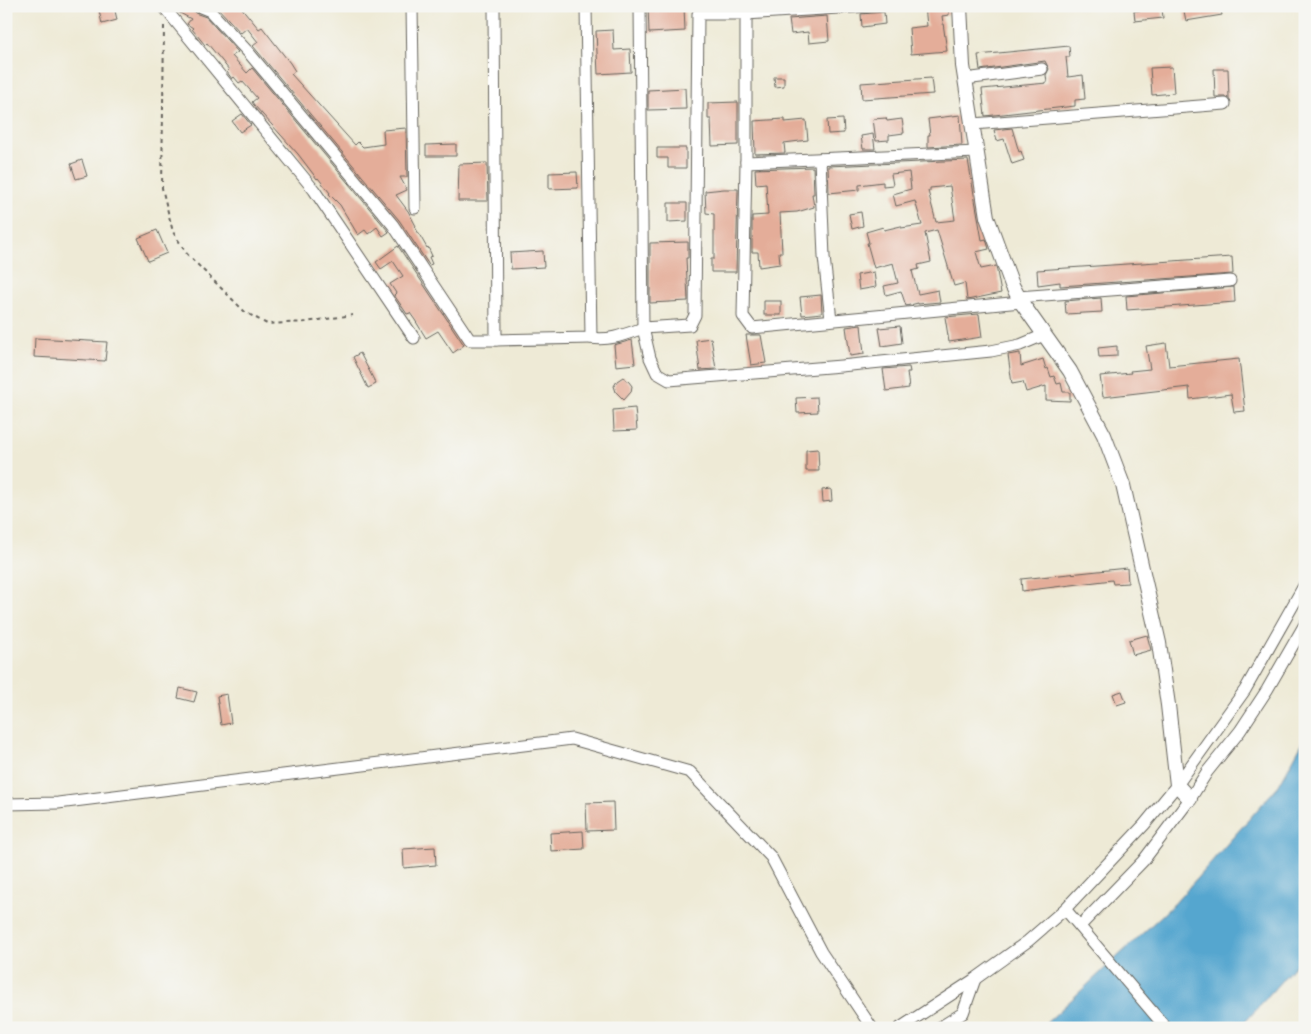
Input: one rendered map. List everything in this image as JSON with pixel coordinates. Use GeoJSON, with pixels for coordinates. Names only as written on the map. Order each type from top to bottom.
{"type":"FeatureCollection","features":[{"type":"Feature","properties":{"kind":"street"},"geometry":{"type":"LineString","coordinates":[[198,6],[210,12],[249,53],[393,225],[470,340],[591,338],[601,340],[622,336],[643,328],[690,326],[695,315],[697,10],[746,14],[870,6]]}},
{"type":"Feature","properties":{"kind":"street"},"geometry":{"type":"LineString","coordinates":[[412,6],[415,208]]}},
{"type":"Feature","properties":{"kind":"street"},"geometry":{"type":"LineString","coordinates":[[494,6],[496,340]]}},
{"type":"Feature","properties":{"kind":"street"},"geometry":{"type":"LineString","coordinates":[[586,6],[591,338]]}},
{"type":"Feature","properties":{"kind":"street"},"geometry":{"type":"LineString","coordinates":[[640,6],[643,328],[650,358],[657,373],[669,380],[841,366],[991,351],[1020,345],[1044,335]]}},
{"type":"Feature","properties":{"kind":"street"},"geometry":{"type":"LineString","coordinates":[[960,6],[965,79],[987,217],[1019,299],[1070,371],[1104,435],[1123,485],[1159,643],[1177,785],[1190,798]]}},
{"type":"Feature","properties":{"kind":"street"},"geometry":{"type":"LineString","coordinates":[[164,7],[314,190],[414,338]]}},
{"type":"Feature","properties":{"kind":"street"},"geometry":{"type":"LineString","coordinates":[[746,14],[743,316],[752,328],[1019,299],[1230,281]]}},
{"type":"Feature","properties":{"kind":"street"},"geometry":{"type":"LineString","coordinates":[[965,79],[1042,70]]}},
{"type":"Feature","properties":{"kind":"street"},"geometry":{"type":"LineString","coordinates":[[973,124],[1225,104]]}},
{"type":"Feature","properties":{"kind":"street"},"geometry":{"type":"LineString","coordinates":[[746,162],[977,152]]}},
{"type":"Feature","properties":{"kind":"street"},"geometry":{"type":"LineString","coordinates":[[820,159],[824,257],[831,320]]}},
{"type":"Feature","properties":{"kind":"street"},"geometry":{"type":"LineString","coordinates":[[900,1028],[975,979],[1028,941],[1065,909],[1144,824],[1177,785],[1246,690],[1305,584]]}},
{"type":"Feature","properties":{"kind":"street"},"geometry":{"type":"LineString","coordinates":[[1080,926],[1143,861],[1207,772],[1240,731],[1267,690],[1305,624]]}},
{"type":"Feature","properties":{"kind":"street"},"geometry":{"type":"LineString","coordinates":[[6,804],[58,803],[572,739],[690,772],[771,857],[821,952],[872,1028]]}},
{"type":"Feature","properties":{"kind":"street"},"geometry":{"type":"LineString","coordinates":[[1065,909],[1166,1028]]}},
{"type":"Feature","properties":{"kind":"street"},"geometry":{"type":"LineString","coordinates":[[939,1028],[963,1013],[975,979]]}},
{"type":"Feature","properties":{"kind":"path"},"geometry":{"type":"LineString","coordinates":[[164,7],[162,188],[173,232],[187,254],[245,312],[267,324],[306,322],[353,315]]}},
{"type":"Feature","properties":{"kind":"path"},"geometry":{"type":"LineString","coordinates":[[1293,1028],[1305,1015]]}},
{"type":"Feature","properties":{"kind":"water"},"geometry":{"type":"Polygon","coordinates":[[[1305,738],[1305,954],[1240,1028],[1041,1028],[1175,903],[1279,785],[1305,738]]]}},
{"type":"Feature","properties":{"kind":"building"},"geometry":{"type":"Polygon","coordinates":[[[98,6],[114,6],[117,20],[102,24],[98,6]]]}},
{"type":"Feature","properties":{"kind":"building"},"geometry":{"type":"Polygon","coordinates":[[[173,6],[191,6],[195,13],[206,17],[238,52],[232,56],[247,73],[252,68],[389,232],[383,236],[377,227],[368,234],[365,230],[358,235],[340,205],[254,105],[252,102],[257,98],[242,81],[239,83],[234,77],[232,79],[227,72],[229,70],[222,61],[207,43],[205,45],[193,28],[187,24],[191,19],[178,12],[173,6]]]}},
{"type":"Feature","properties":{"kind":"building"},"geometry":{"type":"Polygon","coordinates":[[[216,6],[240,6],[259,29],[262,27],[295,71],[291,74],[355,145],[358,142],[363,147],[384,144],[383,130],[406,128],[407,177],[400,177],[407,190],[396,195],[408,211],[415,227],[428,247],[432,256],[429,257],[432,264],[429,265],[399,220],[253,46],[258,42],[247,28],[241,33],[216,6]]]}},
{"type":"Feature","properties":{"kind":"building"},"geometry":{"type":"Polygon","coordinates":[[[648,6],[684,6],[685,31],[649,33],[648,6]]]}},
{"type":"Feature","properties":{"kind":"building"},"geometry":{"type":"Polygon","coordinates":[[[925,6],[948,6],[949,15],[942,16],[947,51],[911,54],[909,28],[927,26],[925,6]]]}},
{"type":"Feature","properties":{"kind":"building"},"geometry":{"type":"Polygon","coordinates":[[[1183,6],[1220,6],[1222,15],[1186,21],[1183,6]]]}},
{"type":"Feature","properties":{"kind":"building"},"geometry":{"type":"Polygon","coordinates":[[[1162,8],[1163,18],[1135,21],[1134,11],[1162,8]]]}},
{"type":"Feature","properties":{"kind":"building"},"geometry":{"type":"Polygon","coordinates":[[[884,12],[885,24],[862,27],[861,14],[884,12]]]}},
{"type":"Feature","properties":{"kind":"building"},"geometry":{"type":"Polygon","coordinates":[[[827,16],[829,41],[809,43],[808,32],[791,34],[789,19],[827,16]]]}},
{"type":"Feature","properties":{"kind":"building"},"geometry":{"type":"Polygon","coordinates":[[[613,30],[614,50],[630,49],[631,72],[598,74],[596,31],[613,30]]]}},
{"type":"Feature","properties":{"kind":"building"},"geometry":{"type":"Polygon","coordinates":[[[1069,46],[1070,57],[1066,57],[1068,77],[1083,75],[1085,99],[1075,100],[1075,106],[985,116],[982,89],[1047,83],[1046,75],[1049,69],[1045,61],[980,70],[978,55],[1069,46]]]}},
{"type":"Feature","properties":{"kind":"building"},"geometry":{"type":"Polygon","coordinates":[[[1172,67],[1174,93],[1152,95],[1150,68],[1172,67]]]}},
{"type":"Feature","properties":{"kind":"building"},"geometry":{"type":"Polygon","coordinates":[[[1214,69],[1228,69],[1229,98],[1215,97],[1214,69]]]}},
{"type":"Feature","properties":{"kind":"building"},"geometry":{"type":"Polygon","coordinates":[[[774,77],[784,77],[784,86],[775,87],[774,77]]]}},
{"type":"Feature","properties":{"kind":"building"},"geometry":{"type":"Polygon","coordinates":[[[931,78],[933,94],[862,99],[861,83],[931,78]]]}},
{"type":"Feature","properties":{"kind":"building"},"geometry":{"type":"Polygon","coordinates":[[[685,88],[686,109],[648,110],[648,90],[685,88]]]}},
{"type":"Feature","properties":{"kind":"building"},"geometry":{"type":"Polygon","coordinates":[[[738,102],[738,145],[712,146],[711,119],[708,119],[708,103],[738,102]]]}},
{"type":"Feature","properties":{"kind":"building"},"geometry":{"type":"Polygon","coordinates":[[[242,114],[251,125],[240,132],[232,121],[242,114]]]}},
{"type":"Feature","properties":{"kind":"building"},"geometry":{"type":"Polygon","coordinates":[[[960,115],[962,145],[928,147],[928,135],[930,135],[928,119],[960,115]]]}},
{"type":"Feature","properties":{"kind":"building"},"geometry":{"type":"Polygon","coordinates":[[[886,118],[887,121],[902,119],[904,133],[889,135],[889,140],[876,141],[873,119],[886,118]]]}},
{"type":"Feature","properties":{"kind":"building"},"geometry":{"type":"Polygon","coordinates":[[[785,119],[785,122],[806,120],[808,140],[784,143],[785,153],[755,154],[754,121],[785,119]]]}},
{"type":"Feature","properties":{"kind":"building"},"geometry":{"type":"Polygon","coordinates":[[[843,119],[844,133],[828,134],[827,120],[843,119]]]}},
{"type":"Feature","properties":{"kind":"building"},"geometry":{"type":"Polygon","coordinates":[[[1012,128],[1019,152],[1021,151],[1024,160],[1012,164],[1004,139],[997,141],[994,130],[1012,128]]]}},
{"type":"Feature","properties":{"kind":"building"},"geometry":{"type":"Polygon","coordinates":[[[873,134],[875,149],[863,149],[861,136],[873,134]]]}},
{"type":"Feature","properties":{"kind":"building"},"geometry":{"type":"Polygon","coordinates":[[[456,144],[456,156],[426,156],[426,145],[456,144]]]}},
{"type":"Feature","properties":{"kind":"building"},"geometry":{"type":"Polygon","coordinates":[[[657,148],[686,148],[686,168],[668,168],[668,158],[657,158],[657,148]]]}},
{"type":"Feature","properties":{"kind":"building"},"geometry":{"type":"Polygon","coordinates":[[[82,160],[87,176],[76,179],[71,164],[82,160]]]}},
{"type":"Feature","properties":{"kind":"building"},"geometry":{"type":"Polygon","coordinates":[[[968,160],[982,240],[986,239],[989,249],[976,252],[981,269],[996,266],[1001,293],[967,300],[965,283],[954,286],[937,230],[925,233],[931,262],[918,265],[919,269],[912,271],[918,294],[938,290],[940,302],[918,303],[906,306],[901,291],[886,295],[884,286],[898,283],[893,263],[874,268],[866,232],[883,227],[884,230],[901,226],[901,228],[922,225],[915,201],[896,206],[893,194],[911,189],[909,172],[891,174],[893,185],[883,186],[883,182],[859,185],[859,190],[829,193],[828,166],[968,160]],[[950,186],[930,188],[930,191],[928,191],[936,222],[955,220],[950,186]]]}},
{"type":"Feature","properties":{"kind":"building"},"geometry":{"type":"Polygon","coordinates":[[[487,163],[488,201],[458,201],[459,164],[487,163]]]}},
{"type":"Feature","properties":{"kind":"building"},"geometry":{"type":"Polygon","coordinates":[[[813,167],[814,194],[812,194],[814,207],[797,212],[780,213],[782,252],[779,252],[780,264],[759,267],[758,252],[752,252],[752,216],[768,215],[766,183],[756,184],[755,169],[813,167]]]}},
{"type":"Feature","properties":{"kind":"building"},"geometry":{"type":"Polygon","coordinates":[[[577,172],[578,188],[549,189],[549,173],[577,172]]]}},
{"type":"Feature","properties":{"kind":"building"},"geometry":{"type":"Polygon","coordinates":[[[738,189],[736,272],[711,272],[711,259],[714,259],[714,214],[706,213],[705,191],[738,189]]]}},
{"type":"Feature","properties":{"kind":"building"},"geometry":{"type":"Polygon","coordinates":[[[668,203],[687,203],[687,221],[668,222],[668,203]]]}},
{"type":"Feature","properties":{"kind":"building"},"geometry":{"type":"Polygon","coordinates":[[[861,212],[863,226],[852,229],[849,214],[861,212]]]}},
{"type":"Feature","properties":{"kind":"building"},"geometry":{"type":"Polygon","coordinates":[[[157,230],[167,253],[148,261],[138,238],[157,230]]]}},
{"type":"Feature","properties":{"kind":"building"},"geometry":{"type":"Polygon","coordinates":[[[688,242],[688,258],[686,258],[688,301],[650,303],[650,243],[688,242]]]}},
{"type":"Feature","properties":{"kind":"building"},"geometry":{"type":"Polygon","coordinates":[[[398,246],[464,345],[453,353],[438,331],[426,338],[410,313],[407,314],[394,295],[396,293],[390,284],[403,276],[393,261],[381,269],[376,262],[398,246]]]}},
{"type":"Feature","properties":{"kind":"building"},"geometry":{"type":"Polygon","coordinates":[[[543,251],[544,267],[511,269],[510,253],[543,251]]]}},
{"type":"Feature","properties":{"kind":"building"},"geometry":{"type":"Polygon","coordinates":[[[1232,257],[1233,274],[1060,286],[1060,282],[1038,285],[1037,270],[1232,257]]]}},
{"type":"Feature","properties":{"kind":"building"},"geometry":{"type":"Polygon","coordinates":[[[874,272],[876,287],[859,290],[857,275],[874,272]]]}},
{"type":"Feature","properties":{"kind":"building"},"geometry":{"type":"Polygon","coordinates":[[[1234,287],[1235,302],[1127,310],[1126,296],[1234,287]]]}},
{"type":"Feature","properties":{"kind":"building"},"geometry":{"type":"Polygon","coordinates":[[[821,295],[822,313],[802,315],[800,297],[821,295]]]}},
{"type":"Feature","properties":{"kind":"building"},"geometry":{"type":"Polygon","coordinates":[[[1101,298],[1102,312],[1066,314],[1065,301],[1101,298]]]}},
{"type":"Feature","properties":{"kind":"building"},"geometry":{"type":"Polygon","coordinates":[[[764,301],[781,301],[781,315],[764,315],[764,301]]]}},
{"type":"Feature","properties":{"kind":"building"},"geometry":{"type":"Polygon","coordinates":[[[979,314],[982,337],[949,342],[945,317],[979,314]]]}},
{"type":"Feature","properties":{"kind":"building"},"geometry":{"type":"Polygon","coordinates":[[[861,325],[864,354],[850,356],[846,327],[861,325]]]}},
{"type":"Feature","properties":{"kind":"building"},"geometry":{"type":"Polygon","coordinates":[[[900,326],[902,343],[882,346],[879,328],[900,326]]]}},
{"type":"Feature","properties":{"kind":"building"},"geometry":{"type":"Polygon","coordinates":[[[746,335],[761,335],[766,363],[751,365],[746,335]]]}},
{"type":"Feature","properties":{"kind":"building"},"geometry":{"type":"Polygon","coordinates":[[[35,338],[107,342],[105,361],[34,357],[35,338]]]}},
{"type":"Feature","properties":{"kind":"building"},"geometry":{"type":"Polygon","coordinates":[[[711,338],[716,369],[700,370],[696,340],[711,338]]]}},
{"type":"Feature","properties":{"kind":"building"},"geometry":{"type":"Polygon","coordinates":[[[632,340],[635,364],[616,366],[614,345],[632,340]]]}},
{"type":"Feature","properties":{"kind":"building"},"geometry":{"type":"Polygon","coordinates":[[[1166,343],[1169,366],[1239,359],[1245,411],[1234,412],[1231,394],[1190,399],[1189,387],[1103,397],[1100,376],[1150,369],[1146,346],[1166,343]]]}},
{"type":"Feature","properties":{"kind":"building"},"geometry":{"type":"Polygon","coordinates":[[[1117,346],[1117,356],[1099,357],[1098,348],[1117,346]]]}},
{"type":"Feature","properties":{"kind":"building"},"geometry":{"type":"Polygon","coordinates":[[[360,353],[376,384],[368,388],[353,357],[360,353]]]}},
{"type":"Feature","properties":{"kind":"building"},"geometry":{"type":"Polygon","coordinates":[[[1020,353],[1021,366],[1043,359],[1051,377],[1054,376],[1057,384],[1061,383],[1063,392],[1070,392],[1070,401],[1046,400],[1046,386],[1026,392],[1023,382],[1012,384],[1008,355],[1020,353]]]}},
{"type":"Feature","properties":{"kind":"building"},"geometry":{"type":"Polygon","coordinates":[[[909,367],[910,372],[907,372],[909,388],[886,391],[883,369],[909,367]]]}},
{"type":"Feature","properties":{"kind":"building"},"geometry":{"type":"Polygon","coordinates":[[[623,377],[632,386],[631,392],[624,400],[616,392],[614,386],[623,377]]]}},
{"type":"Feature","properties":{"kind":"building"},"geometry":{"type":"Polygon","coordinates":[[[817,397],[818,412],[797,413],[796,398],[817,397]]]}},
{"type":"Feature","properties":{"kind":"building"},"geometry":{"type":"Polygon","coordinates":[[[635,408],[637,430],[614,431],[613,410],[635,408]]]}},
{"type":"Feature","properties":{"kind":"building"},"geometry":{"type":"Polygon","coordinates":[[[818,449],[819,471],[806,471],[806,450],[818,449]]]}},
{"type":"Feature","properties":{"kind":"building"},"geometry":{"type":"Polygon","coordinates":[[[831,489],[832,501],[823,502],[822,490],[831,489]]]}},
{"type":"Feature","properties":{"kind":"building"},"geometry":{"type":"Polygon","coordinates":[[[1127,568],[1128,583],[1113,584],[1112,580],[1022,591],[1021,579],[1127,568]]]}},
{"type":"Feature","properties":{"kind":"building"},"geometry":{"type":"Polygon","coordinates":[[[1147,635],[1151,650],[1133,655],[1129,640],[1147,635]]]}},
{"type":"Feature","properties":{"kind":"building"},"geometry":{"type":"Polygon","coordinates":[[[180,688],[197,692],[194,702],[178,698],[180,688]]]}},
{"type":"Feature","properties":{"kind":"building"},"geometry":{"type":"Polygon","coordinates":[[[1122,691],[1126,702],[1117,705],[1113,694],[1122,691]]]}},
{"type":"Feature","properties":{"kind":"building"},"geometry":{"type":"Polygon","coordinates":[[[227,694],[231,723],[221,725],[217,696],[227,694]]]}},
{"type":"Feature","properties":{"kind":"building"},"geometry":{"type":"Polygon","coordinates":[[[613,802],[614,830],[587,831],[586,803],[613,802]]]}},
{"type":"Feature","properties":{"kind":"building"},"geometry":{"type":"Polygon","coordinates":[[[583,831],[584,849],[551,851],[550,833],[583,831]]]}},
{"type":"Feature","properties":{"kind":"building"},"geometry":{"type":"Polygon","coordinates":[[[435,847],[436,865],[404,868],[403,849],[435,847]]]}}]}
